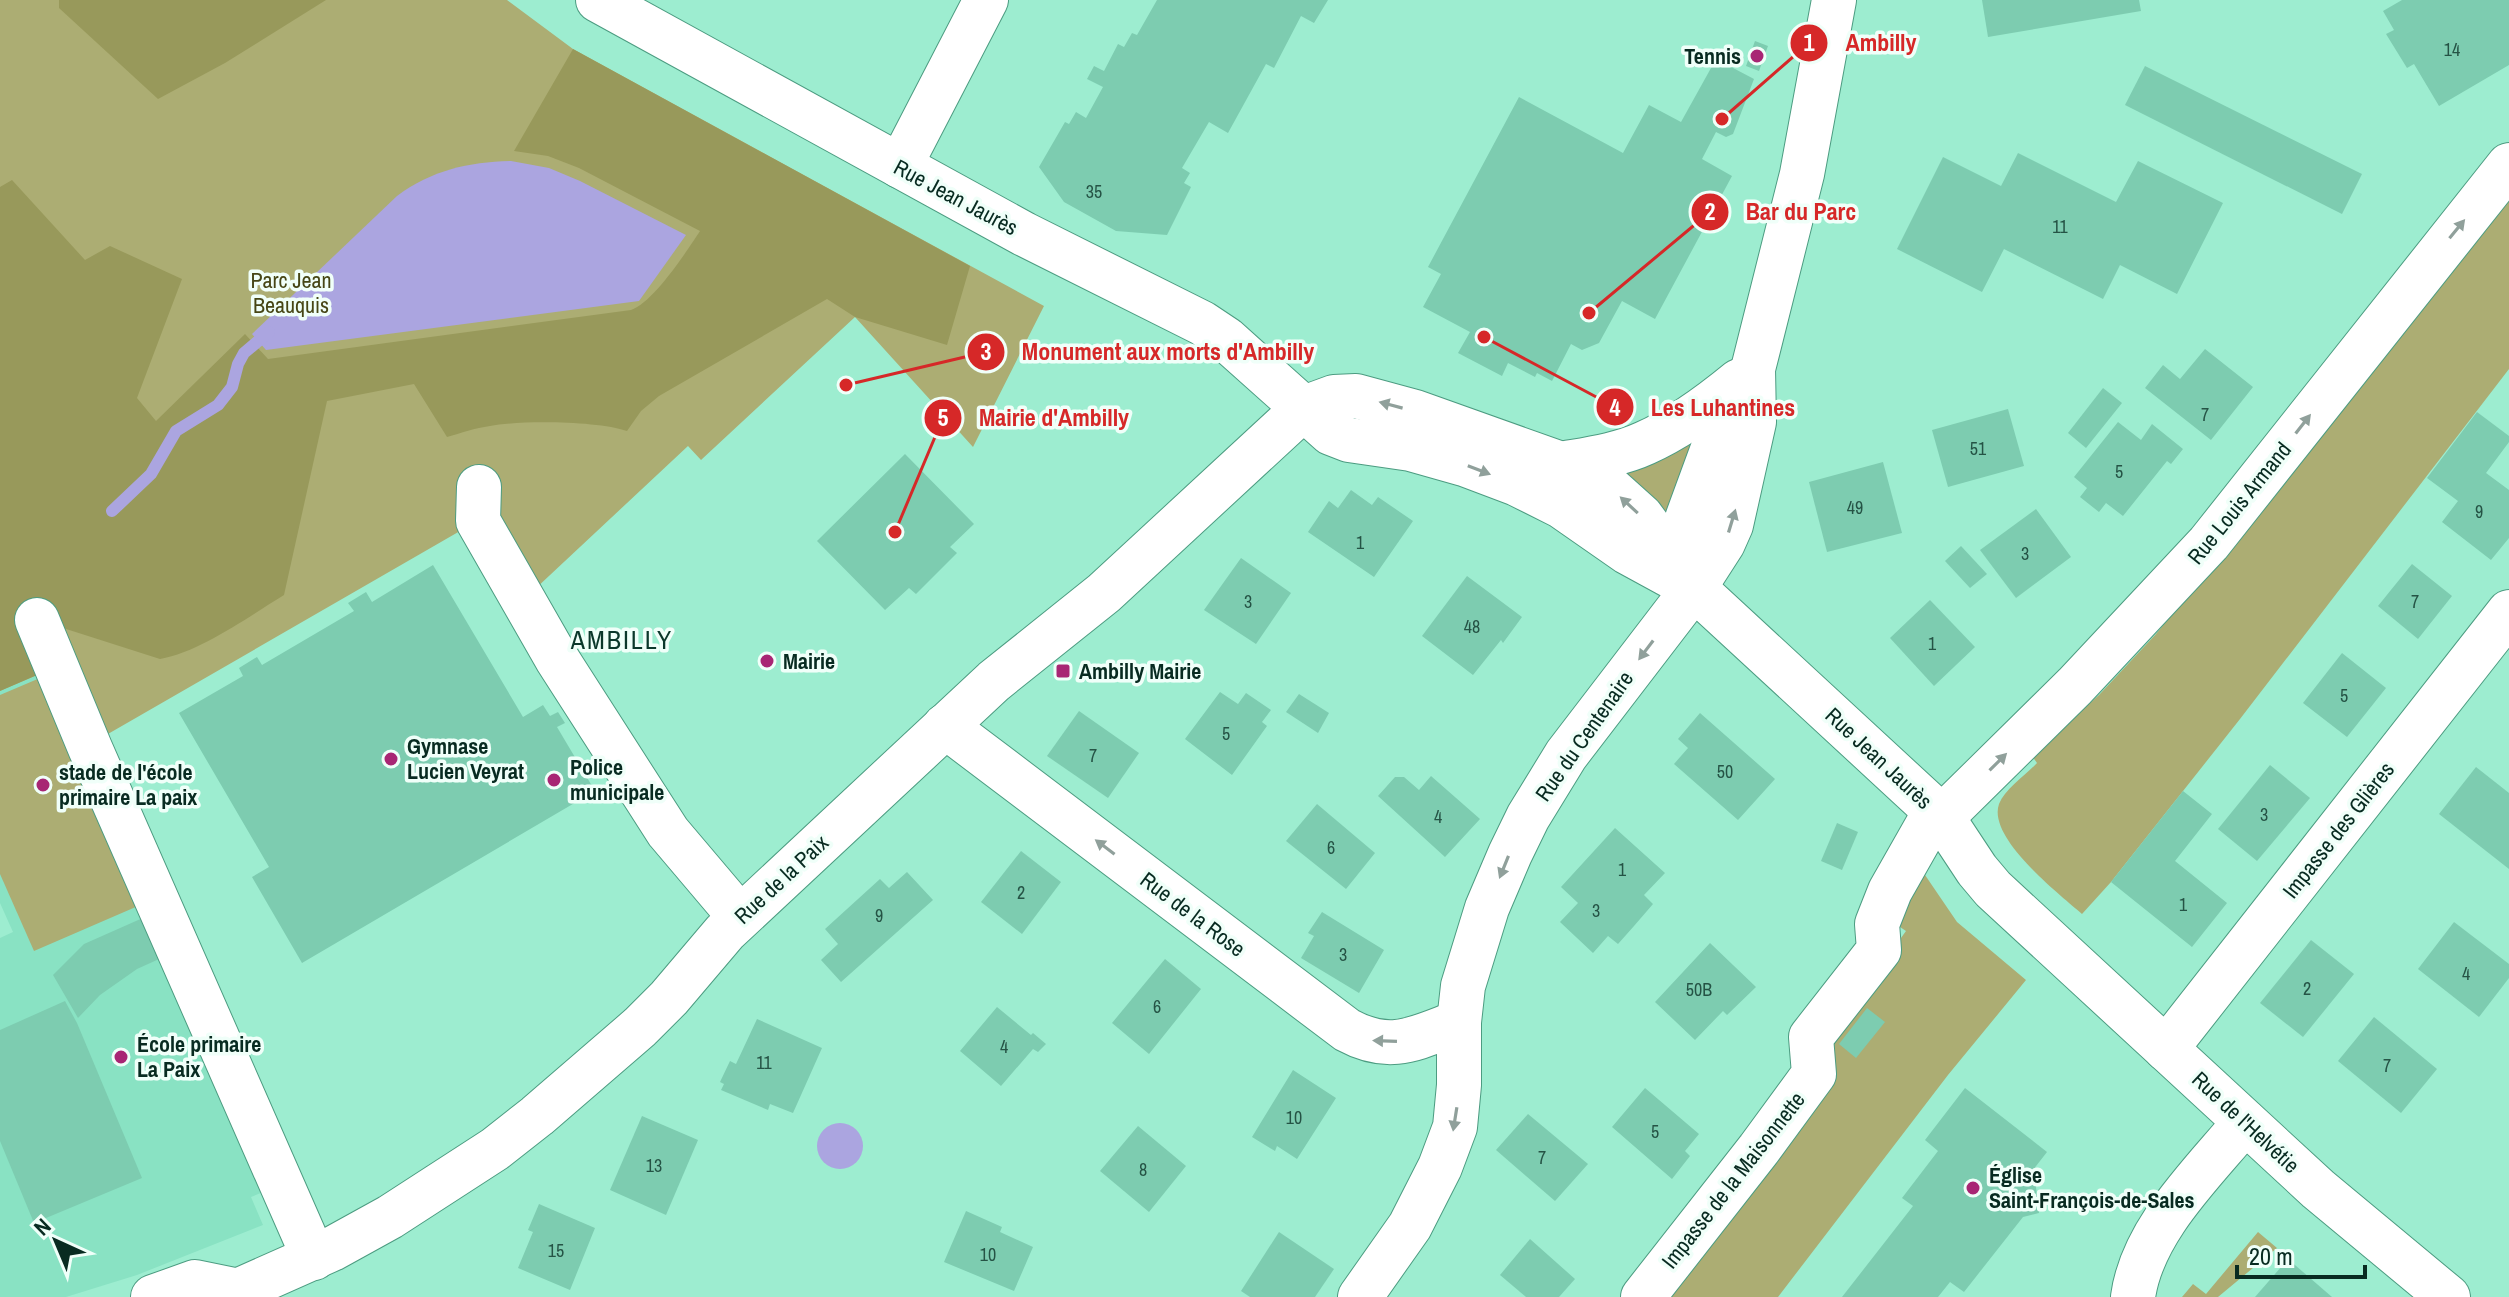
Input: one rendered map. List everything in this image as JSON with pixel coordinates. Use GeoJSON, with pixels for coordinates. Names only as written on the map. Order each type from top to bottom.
{"type":"FeatureCollection","features":[{"type":"Feature","properties":{"kind":"street","name":"Rue Jean Jaurès"},"geometry":{"type":"LineString","coordinates":[[598,0],[1024,234],[1202,323],[1226,339],[1340,438],[1411,449],[1517,484],[1561,506],[1627,552],[1694,588]]}},
{"type":"Feature","properties":{"kind":"street"},"geometry":{"type":"LineString","coordinates":[[900,166],[986,0]]}},
{"type":"Feature","properties":{"kind":"street","name":"Rue du Centenaire"},"geometry":{"type":"LineString","coordinates":[[1360,1297],[1410,1226],[1440,1167],[1455,1127],[1463,986],[1487,908],[1510,854],[1528,817],[1566,755],[1694,588],[1723,543],[1734,516],[1754,422],[1753,369],[1802,174],[1834,0]]}},
{"type":"Feature","properties":{"kind":"street","name":"Rue Louis Armand"},"geometry":{"type":"LineString","coordinates":[[1939,813],[2075,686],[2209,543],[2509,165]]}},
{"type":"Feature","properties":{"kind":"street"},"geometry":{"type":"LineString","coordinates":[[1561,464],[1645,443],[1718,398],[1753,369]]}},
{"type":"Feature","properties":{"kind":"street","name":"Rue Jean Jaurès"},"geometry":{"type":"LineString","coordinates":[[1304,408],[1334,397],[1356,396],[1415,412],[1590,476],[1631,506],[1694,588],[1939,813],[1985,879],[2049,941]]}},
{"type":"Feature","properties":{"kind":"street","name":"Rue de la Paix"},"geometry":{"type":"LineString","coordinates":[[231,1294],[314,1258],[419,1200],[495,1149],[537,1116],[669,998],[740,917],[945,726],[1012,665],[1104,593],[1304,408]]}},
{"type":"Feature","properties":{"kind":"street"},"geometry":{"type":"LineString","coordinates":[[479,487],[478,521],[557,659],[668,832],[740,917]]}},
{"type":"Feature","properties":{"kind":"street","name":"Impasse des Glières"},"geometry":{"type":"LineString","coordinates":[[2166,1049],[2509,612]]}},
{"type":"Feature","properties":{"kind":"street"},"geometry":{"type":"LineString","coordinates":[[37,620],[314,1258]]}},
{"type":"Feature","properties":{"kind":"street","name":"Rue de la Rose"},"geometry":{"type":"LineString","coordinates":[[945,726],[1347,1030],[1382,1044],[1413,1038],[1459,1022]]}},
{"type":"Feature","properties":{"kind":"street","name":"Impasse de la Maisonnette"},"geometry":{"type":"LineString","coordinates":[[1643,1297],[1814,1074],[1811,1037],[1879,950],[1877,924],[1890,891],[1939,813]]}},
{"type":"Feature","properties":{"kind":"street","name":"Rue de l'Helvétie"},"geometry":{"type":"LineString","coordinates":[[2049,941],[2318,1189],[2448,1297]]}},
{"type":"Feature","properties":{"kind":"street"},"geometry":{"type":"LineString","coordinates":[[2133,1297],[2138,1271],[2152,1239],[2245,1122]]}},
{"type":"Feature","properties":{"kind":"street"},"geometry":{"type":"LineString","coordinates":[[153,1297],[195,1282],[231,1294]]}},
{"type":"Feature","properties":{"kind":"shaded area"},"geometry":{"type":"Polygon","coordinates":[[[59,0],[326,0],[225,63],[158,99],[59,8],[59,0]]]}},
{"type":"Feature","properties":{"kind":"shaded area"},"geometry":{"type":"Polygon","coordinates":[[[573,49],[970,266],[947,345],[855,317],[827,299],[659,396],[641,411],[627,431],[579,423],[520,423],[484,427],[447,437],[414,384],[327,401],[284,595],[207,641],[160,659],[38,620],[51,669],[0,691],[0,187],[12,180],[85,260],[110,246],[182,279],[137,398],[156,421],[245,334],[268,359],[631,310],[659,287],[700,231],[579,168],[548,156],[514,151],[573,49]]]}},
{"type":"Feature","properties":{"kind":"shaded area"},"geometry":{"type":"Polygon","coordinates":[[[511,161],[549,168],[580,181],[686,235],[639,301],[266,350],[252,334],[410,187],[451,169],[511,161]]]}},
{"type":"Feature","properties":{"kind":"shaded area","name":"École primaire La Paix"},"geometry":{"type":"Polygon","coordinates":[[[51,669],[282,1184],[251,1197],[263,1225],[137,1275],[66,1297],[0,1297],[0,938],[13,932],[0,903],[0,691],[51,669]]]}},
{"type":"Feature","properties":{"kind":"shaded area"},"geometry":{"type":"Polygon","coordinates":[[[840,1123],[849,1124],[856,1130],[862,1137],[862,1155],[856,1162],[849,1168],[840,1169],[831,1168],[824,1162],[818,1155],[817,1146],[818,1137],[824,1130],[831,1124],[840,1123]]]}},
{"type":"Feature","properties":{"kind":"green space","name":"Parc Jean Beauquis"},"geometry":{"type":"Polygon","coordinates":[[[0,0],[507,0],[573,49],[1044,306],[973,447],[855,317],[701,460],[688,446],[534,590],[493,512],[101,738],[51,669],[0,691],[0,0]]]}},
{"type":"Feature","properties":{"kind":"green space"},"geometry":{"type":"Polygon","coordinates":[[[2509,193],[2509,369],[2240,719],[2082,914],[2042,879],[2014,848],[1998,818],[2002,798],[2037,763],[2032,756],[2099,695],[2156,634],[2401,332],[2509,193]]]}},
{"type":"Feature","properties":{"kind":"green space"},"geometry":{"type":"Polygon","coordinates":[[[1699,432],[1670,517],[1613,466],[1699,432]]]}},
{"type":"Feature","properties":{"kind":"green space","name":"stade de l'école primaire La paix"},"geometry":{"type":"Polygon","coordinates":[[[40,678],[138,906],[34,951],[0,874],[0,695],[40,678]]]}},
{"type":"Feature","properties":{"kind":"green space"},"geometry":{"type":"Polygon","coordinates":[[[1925,875],[1957,922],[2026,980],[1948,1075],[1778,1297],[1660,1297],[1827,1041],[1906,931],[1891,921],[1925,875]]]}},
{"type":"Feature","properties":{"kind":"green space"},"geometry":{"type":"Polygon","coordinates":[[[2258,1232],[2277,1248],[2218,1297],[2182,1297],[2193,1284],[2206,1294],[2258,1232]]]}},
{"type":"Feature","properties":{"kind":"building"},"geometry":{"type":"Polygon","coordinates":[[[1157,0],[1328,0],[1314,23],[1301,16],[1274,68],[1266,64],[1228,133],[1209,122],[1182,168],[1190,173],[1184,183],[1191,187],[1167,235],[1116,231],[1064,202],[1039,167],[1065,122],[1069,124],[1076,112],[1086,118],[1103,87],[1087,79],[1094,66],[1104,71],[1118,44],[1124,47],[1132,33],[1137,35],[1157,0]]]}},
{"type":"Feature","properties":{"kind":"building"},"geometry":{"type":"Polygon","coordinates":[[[1982,0],[2139,0],[2141,11],[1988,37],[1982,0]]]}},
{"type":"Feature","properties":{"kind":"building"},"geometry":{"type":"Polygon","coordinates":[[[2402,0],[2509,0],[2509,65],[2439,106],[2414,64],[2407,68],[2386,34],[2394,30],[2383,11],[2402,0]]]}},
{"type":"Feature","properties":{"kind":"building","name":"Tennis"},"geometry":{"type":"Polygon","coordinates":[[[1755,41],[1768,46],[1759,71],[1746,66],[1755,41]]]}},
{"type":"Feature","properties":{"kind":"building"},"geometry":{"type":"Polygon","coordinates":[[[1716,59],[1754,79],[1733,134],[1726,137],[1716,132],[1702,159],[1732,176],[1655,319],[1622,301],[1599,343],[1582,350],[1571,344],[1552,381],[1537,373],[1535,377],[1508,363],[1502,376],[1458,353],[1470,332],[1423,307],[1441,274],[1428,267],[1519,97],[1623,153],[1649,105],[1681,122],[1716,59]]]}},
{"type":"Feature","properties":{"kind":"building"},"geometry":{"type":"Polygon","coordinates":[[[2145,66],[2362,174],[2342,214],[2125,105],[2145,66]]]}},
{"type":"Feature","properties":{"kind":"building"},"geometry":{"type":"Polygon","coordinates":[[[2018,153],[2116,202],[2138,161],[2223,203],[2177,294],[2120,265],[2103,299],[2004,249],[1982,292],[1897,249],[1943,157],[2001,186],[2018,153]]]}},
{"type":"Feature","properties":{"kind":"building"},"geometry":{"type":"Polygon","coordinates":[[[2205,349],[2253,387],[2211,440],[2145,388],[2163,365],[2180,379],[2205,349]]]}},
{"type":"Feature","properties":{"kind":"building"},"geometry":{"type":"Polygon","coordinates":[[[2103,388],[2122,403],[2086,448],[2068,433],[2103,388]]]}},
{"type":"Feature","properties":{"kind":"building"},"geometry":{"type":"Polygon","coordinates":[[[2008,409],[2024,466],[1948,487],[1932,430],[2008,409]]]}},
{"type":"Feature","properties":{"kind":"building"},"geometry":{"type":"Polygon","coordinates":[[[2477,412],[2509,436],[2509,442],[2486,473],[2509,490],[2509,538],[2491,560],[2442,522],[2458,501],[2427,478],[2477,412]]]}},
{"type":"Feature","properties":{"kind":"building"},"geometry":{"type":"Polygon","coordinates":[[[2118,422],[2141,440],[2152,424],[2183,449],[2171,464],[2167,461],[2123,516],[2106,503],[2099,512],[2080,497],[2087,488],[2074,477],[2118,422]]]}},
{"type":"Feature","properties":{"kind":"building"},"geometry":{"type":"Polygon","coordinates":[[[905,454],[974,524],[950,547],[957,553],[916,594],[909,588],[885,610],[817,541],[905,454]]]}},
{"type":"Feature","properties":{"kind":"building"},"geometry":{"type":"Polygon","coordinates":[[[1883,462],[1902,533],[1827,552],[1809,482],[1883,462]]]}},
{"type":"Feature","properties":{"kind":"building"},"geometry":{"type":"Polygon","coordinates":[[[1351,490],[1372,505],[1378,497],[1413,521],[1374,577],[1308,532],[1329,501],[1338,508],[1351,490]]]}},
{"type":"Feature","properties":{"kind":"building"},"geometry":{"type":"Polygon","coordinates":[[[2036,509],[2071,557],[2016,598],[1980,550],[2036,509]]]}},
{"type":"Feature","properties":{"kind":"building"},"geometry":{"type":"Polygon","coordinates":[[[1961,546],[1987,574],[1970,588],[1945,561],[1961,546]]]}},
{"type":"Feature","properties":{"kind":"building"},"geometry":{"type":"Polygon","coordinates":[[[1241,558],[1291,593],[1256,644],[1204,610],[1241,558]]]}},
{"type":"Feature","properties":{"kind":"building"},"geometry":{"type":"Polygon","coordinates":[[[2412,564],[2452,596],[2418,639],[2378,606],[2412,564]]]}},
{"type":"Feature","properties":{"kind":"building","name":"Gymnase Lucien Veyrat"},"geometry":{"type":"Polygon","coordinates":[[[433,565],[523,717],[543,705],[550,716],[558,712],[565,723],[557,727],[595,791],[302,963],[252,877],[269,867],[179,713],[243,676],[239,668],[257,657],[262,665],[354,611],[348,603],[366,592],[372,602],[433,565]]]}},
{"type":"Feature","properties":{"kind":"building"},"geometry":{"type":"Polygon","coordinates":[[[1467,576],[1522,617],[1473,675],[1422,636],[1467,576]]]}},
{"type":"Feature","properties":{"kind":"building"},"geometry":{"type":"Polygon","coordinates":[[[1930,600],[1975,647],[1934,686],[1890,638],[1930,600]]]}},
{"type":"Feature","properties":{"kind":"building"},"geometry":{"type":"Polygon","coordinates":[[[2342,653],[2386,688],[2347,737],[2303,703],[2342,653]]]}},
{"type":"Feature","properties":{"kind":"building"},"geometry":{"type":"Polygon","coordinates":[[[1220,692],[1238,704],[1246,693],[1271,710],[1262,722],[1267,726],[1232,775],[1185,739],[1220,692]]]}},
{"type":"Feature","properties":{"kind":"building"},"geometry":{"type":"Polygon","coordinates":[[[1299,694],[1329,713],[1318,733],[1286,712],[1299,694]]]}},
{"type":"Feature","properties":{"kind":"building"},"geometry":{"type":"Polygon","coordinates":[[[1079,711],[1139,753],[1108,798],[1047,756],[1079,711]]]}},
{"type":"Feature","properties":{"kind":"building"},"geometry":{"type":"Polygon","coordinates":[[[1700,713],[1775,779],[1738,820],[1674,764],[1688,748],[1678,739],[1700,713]]]}},
{"type":"Feature","properties":{"kind":"building"},"geometry":{"type":"Polygon","coordinates":[[[2270,765],[2310,798],[2257,861],[2218,829],[2270,765]]]}},
{"type":"Feature","properties":{"kind":"building"},"geometry":{"type":"Polygon","coordinates":[[[2476,767],[2509,793],[2509,869],[2439,814],[2476,767]]]}},
{"type":"Feature","properties":{"kind":"building"},"geometry":{"type":"Polygon","coordinates":[[[1431,776],[1480,819],[1445,857],[1378,796],[1395,777],[1404,777],[1419,790],[1431,776]]]}},
{"type":"Feature","properties":{"kind":"building"},"geometry":{"type":"Polygon","coordinates":[[[2183,791],[2212,814],[2175,861],[2227,903],[2192,947],[2111,882],[2183,791]]]}},
{"type":"Feature","properties":{"kind":"building"},"geometry":{"type":"Polygon","coordinates":[[[1317,804],[1375,853],[1346,889],[1286,841],[1317,804]]]}},
{"type":"Feature","properties":{"kind":"building"},"geometry":{"type":"Polygon","coordinates":[[[1837,823],[1858,832],[1842,870],[1821,861],[1837,823]]]}},
{"type":"Feature","properties":{"kind":"building"},"geometry":{"type":"Polygon","coordinates":[[[1615,828],[1665,873],[1644,895],[1653,904],[1618,944],[1608,936],[1593,953],[1560,922],[1578,903],[1561,887],[1615,828]]]}},
{"type":"Feature","properties":{"kind":"building"},"geometry":{"type":"Polygon","coordinates":[[[1021,851],[1061,882],[1022,934],[981,902],[1021,851]]]}},
{"type":"Feature","properties":{"kind":"building"},"geometry":{"type":"Polygon","coordinates":[[[907,872],[933,900],[841,982],[821,960],[838,944],[825,929],[880,879],[889,888],[907,872]]]}},
{"type":"Feature","properties":{"kind":"building"},"geometry":{"type":"Polygon","coordinates":[[[1322,912],[1384,950],[1359,993],[1301,958],[1314,936],[1308,933],[1322,912]]]}},
{"type":"Feature","properties":{"kind":"building"},"geometry":{"type":"Polygon","coordinates":[[[145,917],[168,955],[137,969],[100,995],[78,1018],[53,975],[84,944],[145,917]]]}},
{"type":"Feature","properties":{"kind":"building"},"geometry":{"type":"Polygon","coordinates":[[[2454,922],[2509,964],[2509,978],[2479,1017],[2418,969],[2454,922]]]}},
{"type":"Feature","properties":{"kind":"building"},"geometry":{"type":"Polygon","coordinates":[[[2311,940],[2354,974],[2303,1037],[2260,1003],[2311,940]]]}},
{"type":"Feature","properties":{"kind":"building"},"geometry":{"type":"Polygon","coordinates":[[[1710,943],[1756,987],[1727,1015],[1723,1011],[1695,1040],[1655,1002],[1710,943]]]}},
{"type":"Feature","properties":{"kind":"building"},"geometry":{"type":"Polygon","coordinates":[[[1165,959],[1201,989],[1149,1054],[1112,1023],[1165,959]]]}},
{"type":"Feature","properties":{"kind":"building"},"geometry":{"type":"Polygon","coordinates":[[[65,1001],[142,1178],[34,1223],[0,1141],[0,1030],[65,1001]]]}},
{"type":"Feature","properties":{"kind":"building"},"geometry":{"type":"Polygon","coordinates":[[[997,1007],[1046,1044],[1038,1052],[1033,1049],[1001,1086],[960,1051],[997,1007]]]}},
{"type":"Feature","properties":{"kind":"building"},"geometry":{"type":"Polygon","coordinates":[[[1867,1008],[1885,1022],[1856,1058],[1839,1044],[1867,1008]]]}},
{"type":"Feature","properties":{"kind":"building"},"geometry":{"type":"Polygon","coordinates":[[[2374,1017],[2437,1069],[2401,1113],[2338,1061],[2374,1017]]]}},
{"type":"Feature","properties":{"kind":"building"},"geometry":{"type":"Polygon","coordinates":[[[757,1019],[822,1048],[793,1113],[770,1104],[768,1110],[721,1090],[724,1084],[720,1082],[730,1061],[736,1064],[757,1019]]]}},
{"type":"Feature","properties":{"kind":"building"},"geometry":{"type":"Polygon","coordinates":[[[1293,1070],[1336,1098],[1297,1159],[1277,1146],[1275,1151],[1252,1137],[1293,1070]]]}},
{"type":"Feature","properties":{"kind":"building"},"geometry":{"type":"Polygon","coordinates":[[[1645,1088],[1699,1134],[1685,1151],[1690,1156],[1672,1179],[1612,1127],[1645,1088]]]}},
{"type":"Feature","properties":{"kind":"building","name":"Église Saint-François-de-Sales"},"geometry":{"type":"Polygon","coordinates":[[[1965,1088],[2047,1152],[2029,1175],[2035,1179],[2039,1213],[2023,1217],[1964,1292],[1950,1282],[1938,1297],[1842,1297],[1913,1206],[1902,1198],[1938,1151],[1925,1140],[1965,1088]]]}},
{"type":"Feature","properties":{"kind":"building"},"geometry":{"type":"Polygon","coordinates":[[[1528,1114],[1588,1164],[1555,1201],[1496,1150],[1528,1114]]]}},
{"type":"Feature","properties":{"kind":"building"},"geometry":{"type":"Polygon","coordinates":[[[642,1116],[698,1140],[666,1215],[610,1190],[642,1116]]]}},
{"type":"Feature","properties":{"kind":"building"},"geometry":{"type":"Polygon","coordinates":[[[1138,1126],[1186,1166],[1149,1212],[1100,1171],[1138,1126]]]}},
{"type":"Feature","properties":{"kind":"building"},"geometry":{"type":"Polygon","coordinates":[[[539,1204],[595,1228],[570,1290],[518,1268],[533,1232],[528,1230],[539,1204]]]}},
{"type":"Feature","properties":{"kind":"building"},"geometry":{"type":"Polygon","coordinates":[[[966,1211],[1002,1227],[1000,1232],[1033,1247],[1014,1291],[944,1262],[966,1211]]]}},
{"type":"Feature","properties":{"kind":"building"},"geometry":{"type":"Polygon","coordinates":[[[1279,1232],[1334,1269],[1315,1297],[1250,1297],[1241,1291],[1279,1232]]]}},
{"type":"Feature","properties":{"kind":"building"},"geometry":{"type":"Polygon","coordinates":[[[1530,1239],[1575,1279],[1559,1297],[1526,1297],[1500,1275],[1530,1239]]]}},
{"type":"Feature","properties":{"kind":"building"},"geometry":{"type":"Polygon","coordinates":[[[2288,1259],[2332,1297],[2255,1297],[2288,1259]]]}},
{"type":"Feature","properties":{"kind":"waterway"},"geometry":{"type":"LineString","coordinates":[[112,511],[151,474],[176,431],[218,405],[232,387],[244,353],[269,332]]}},
{"type":"Feature","properties":{"kind":"place","name":"Tennis"},"geometry":{"type":"Point","coordinates":[1757,56]}},
{"type":"Feature","properties":{"kind":"place","name":"Ambilly"},"geometry":{"type":"Point","coordinates":[1722,119]}},
{"type":"Feature","properties":{"kind":"place","name":"Bar du Parc"},"geometry":{"type":"Point","coordinates":[1589,313]}},
{"type":"Feature","properties":{"kind":"place","name":"Les Luhantines"},"geometry":{"type":"Point","coordinates":[1484,337]}},
{"type":"Feature","properties":{"kind":"place","name":"Monument aux morts d'Ambilly"},"geometry":{"type":"Point","coordinates":[846,385]}},
{"type":"Feature","properties":{"kind":"place","name":"Mairie d'Ambilly"},"geometry":{"type":"Point","coordinates":[895,532]}},
{"type":"Feature","properties":{"kind":"place","name":"Mairie"},"geometry":{"type":"Point","coordinates":[767,661]}},
{"type":"Feature","properties":{"kind":"place","name":"Ambilly Mairie"},"geometry":{"type":"Point","coordinates":[1063,671]}},
{"type":"Feature","properties":{"kind":"place","name":"Gymnase Lucien Veyrat"},"geometry":{"type":"Point","coordinates":[391,759]}},
{"type":"Feature","properties":{"kind":"place","name":"Police municipale"},"geometry":{"type":"Point","coordinates":[554,780]}},
{"type":"Feature","properties":{"kind":"place","name":"stade de l'école primaire La paix"},"geometry":{"type":"Point","coordinates":[43,785]}},
{"type":"Feature","properties":{"kind":"place","name":"École primaire La Paix"},"geometry":{"type":"Point","coordinates":[121,1057]}},
{"type":"Feature","properties":{"kind":"place","name":"Église Saint-François-de-Sales"},"geometry":{"type":"Point","coordinates":[1973,1188]}},
{"type":"Feature","properties":{"kind":"district","name":"AMBILLY"},"geometry":{"type":"Point","coordinates":[622,639]}}]}
